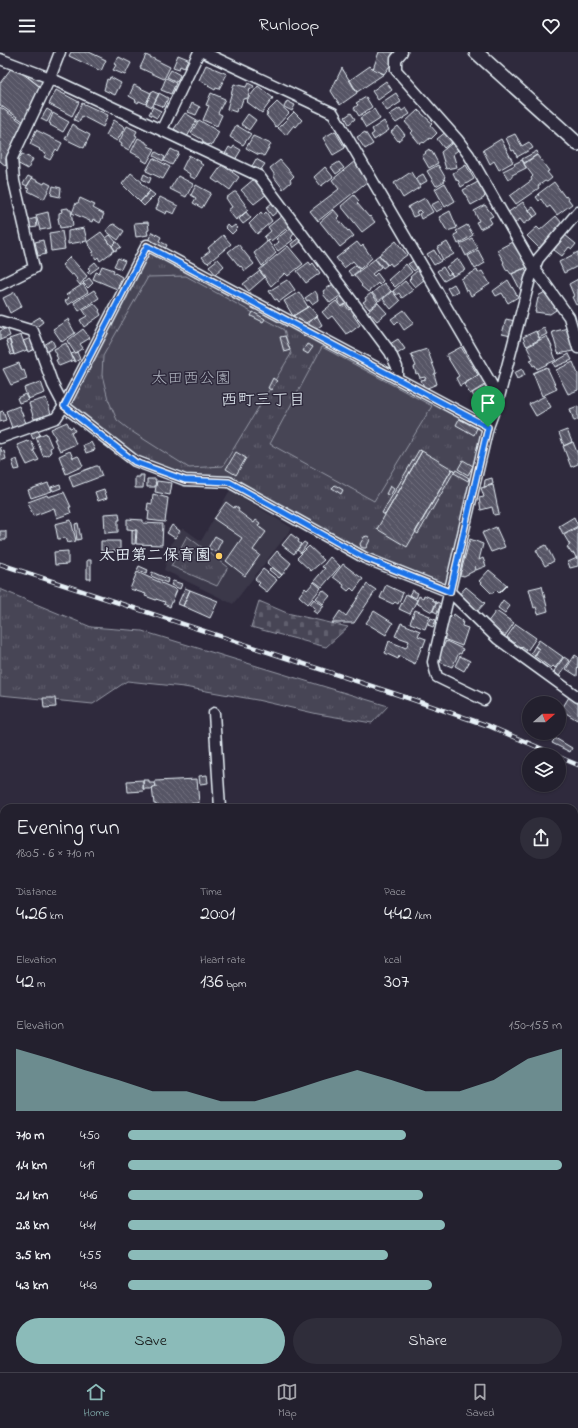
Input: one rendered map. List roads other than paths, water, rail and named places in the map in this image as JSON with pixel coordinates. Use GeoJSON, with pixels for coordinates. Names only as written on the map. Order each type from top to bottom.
{"type":"FeatureCollection","features":[{"type":"Feature","properties":{"kind":"street"},"geometry":{"type":"LineString","coordinates":[[0,285],[34,268],[14,181],[12,158],[50,78],[60,52]]}},
{"type":"Feature","properties":{"kind":"street"},"geometry":{"type":"LineString","coordinates":[[162,129],[199,52]]}},
{"type":"Feature","properties":{"kind":"street"},"geometry":{"type":"LineString","coordinates":[[203,52],[333,113],[499,397]]}},
{"type":"Feature","properties":{"kind":"street"},"geometry":{"type":"LineString","coordinates":[[402,52],[396,59],[396,70],[457,139],[469,155],[534,268],[569,317],[578,348]]}},
{"type":"Feature","properties":{"kind":"street"},"geometry":{"type":"LineString","coordinates":[[476,52],[578,144]]}},
{"type":"Feature","properties":{"kind":"street"},"geometry":{"type":"LineString","coordinates":[[0,59],[50,78],[162,129],[259,176],[390,352],[397,367],[397,377]]}},
{"type":"Feature","properties":{"kind":"street"},"geometry":{"type":"LineString","coordinates":[[484,700],[438,677],[433,662],[488,427],[499,397],[530,279],[538,259],[578,212]]}},
{"type":"Feature","properties":{"kind":"street"},"geometry":{"type":"LineString","coordinates":[[0,438],[56,418],[64,406],[147,246],[397,377],[488,427]]}},
{"type":"Feature","properties":{"kind":"street"},"geometry":{"type":"LineString","coordinates":[[0,321],[33,331],[53,385],[64,406],[135,462],[185,480],[229,482],[365,558],[450,592],[498,640],[578,697]]}},
{"type":"Feature","properties":{"kind":"street"},"geometry":{"type":"LineString","coordinates":[[214,713],[220,804]]}},
{"type":"Feature","properties":{"kind":"railway"},"geometry":{"type":"LineString","coordinates":[[0,564],[408,698],[489,726],[540,748]]}},
{"type":"Feature","properties":{"kind":"railway"},"geometry":{"type":"LineString","coordinates":[[566,760],[578,765]]}},
{"type":"Feature","properties":{"kind":"place","name":"太田第二保育園"},"geometry":{"type":"Point","coordinates":[219,556]}},
{"type":"Feature","properties":{"kind":"district","name":"西町三丁目"},"geometry":{"type":"Point","coordinates":[263,400]}},
{"type":"Feature","properties":{"kind":"park label","name":"太田西公園"},"geometry":{"type":"Point","coordinates":[191,379]}}]}
